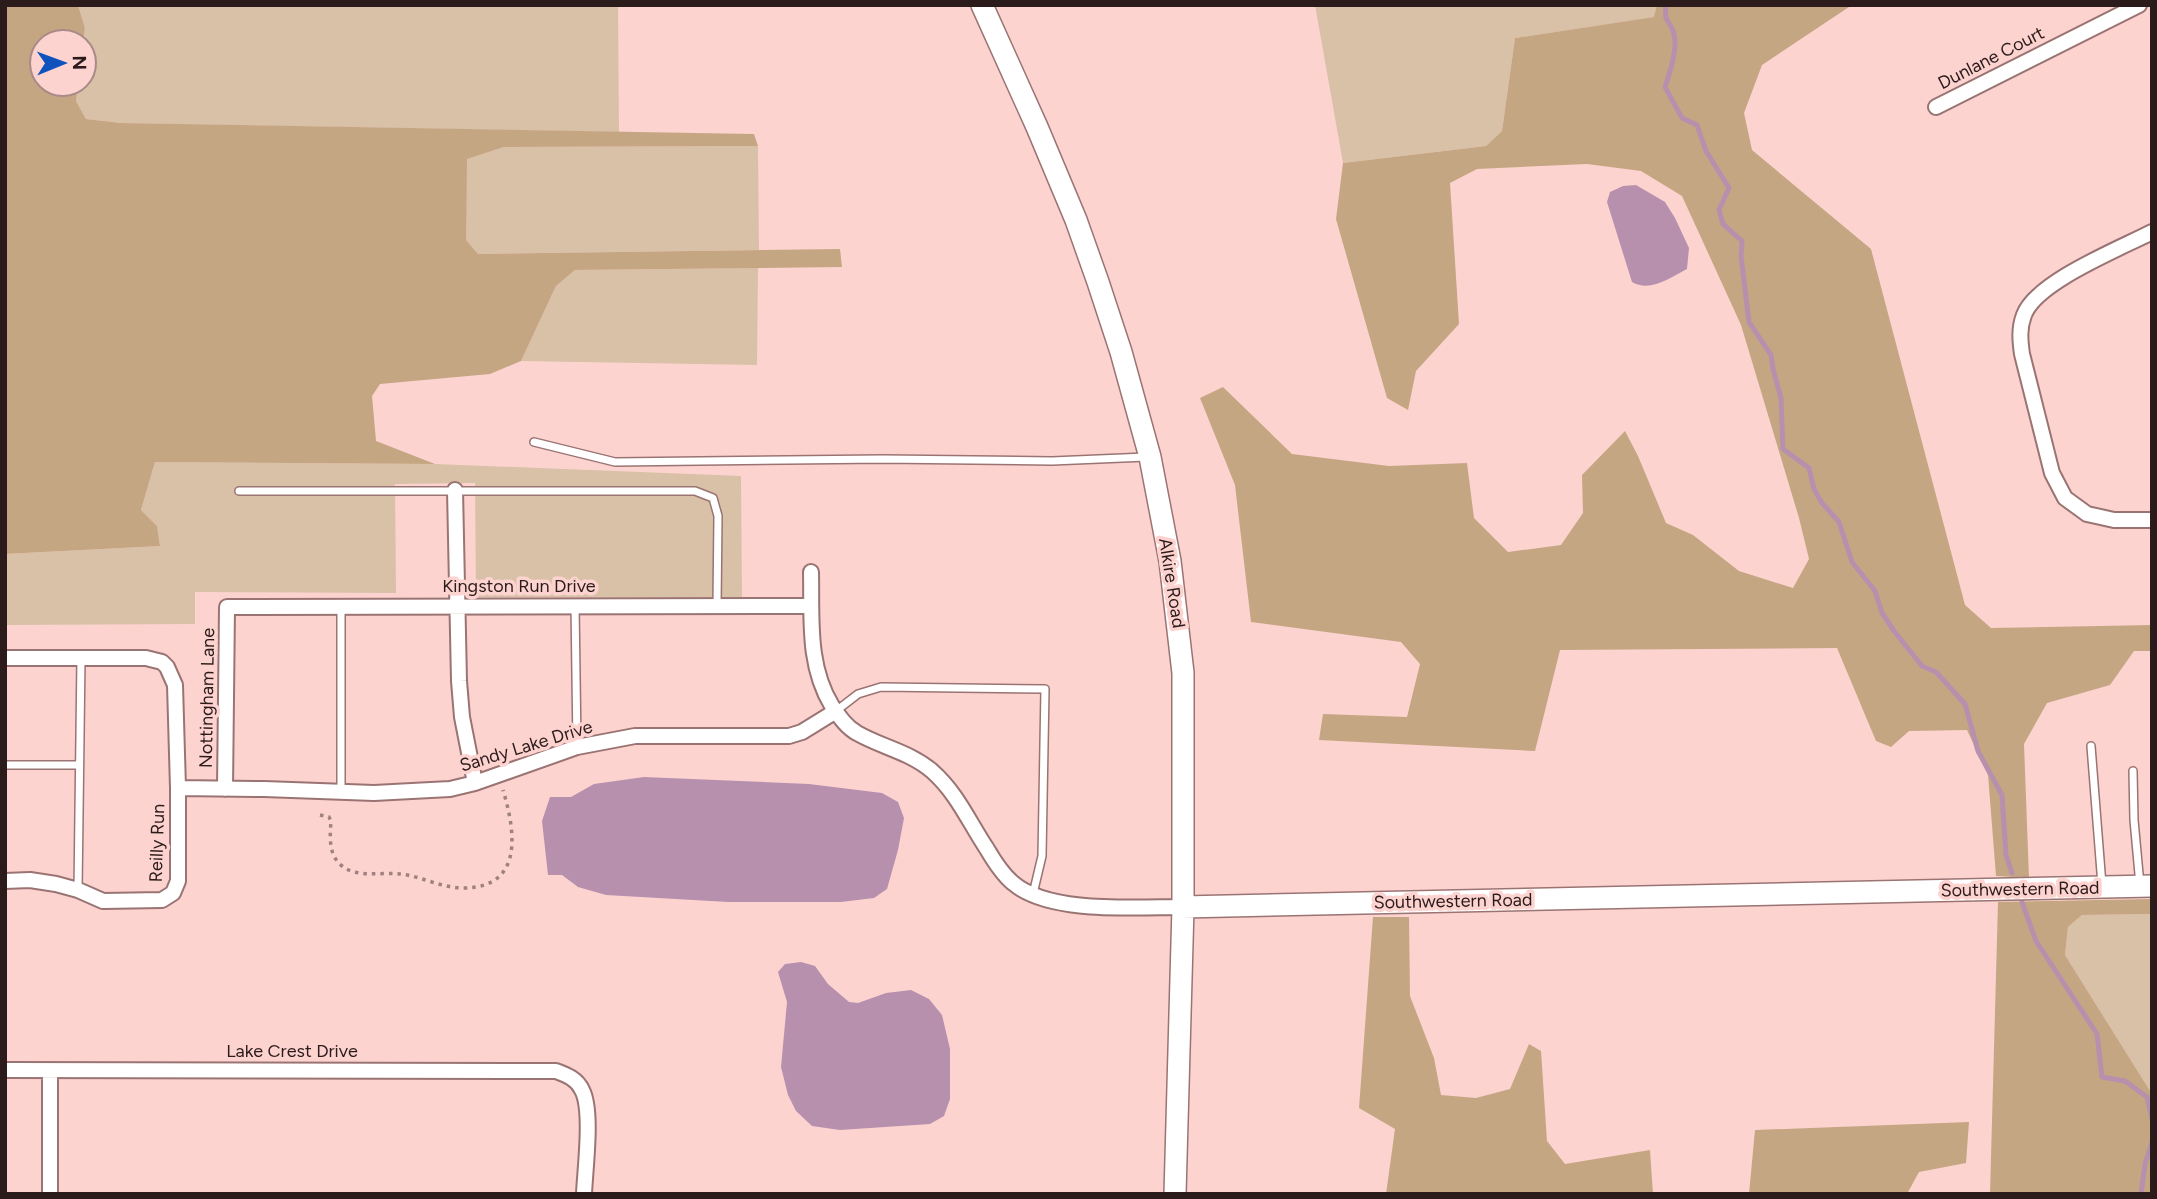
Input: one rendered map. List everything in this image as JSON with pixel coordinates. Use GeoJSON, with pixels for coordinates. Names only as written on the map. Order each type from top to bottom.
{"type":"FeatureCollection","features":[{"type":"Feature","properties":{"kind":"main road","name":"Alkire Road"},"geometry":{"type":"LineString","coordinates":[[982,5],[1037,127],[1082,238],[1121,352],[1150,457],[1170,561],[1182,653],[1183,907],[1175,1194]]}},
{"type":"Feature","properties":{"kind":"main road","name":"Southwestern Road"},"geometry":{"type":"LineString","coordinates":[[1183,907],[2146,886]]}},
{"type":"Feature","properties":{"kind":"street","name":"Dunlane Court"},"geometry":{"type":"LineString","coordinates":[[1936,107],[2139,5]]}},
{"type":"Feature","properties":{"kind":"street"},"geometry":{"type":"LineString","coordinates":[[2152,232],[2054,282],[2037,295],[2025,313],[2020,333],[2022,354],[2052,473],[2065,498],[2087,514],[2114,520],[2152,520]]}},
{"type":"Feature","properties":{"kind":"street"},"geometry":{"type":"LineString","coordinates":[[456,490],[461,705],[475,783]]}},
{"type":"Feature","properties":{"kind":"street","name":"Southwestern Road"},"geometry":{"type":"LineString","coordinates":[[811,572],[812,634],[816,670],[823,691],[846,725],[857,733],[913,758],[931,770],[947,786],[998,866],[1012,882],[1032,895],[1058,903],[1183,907]]}},
{"type":"Feature","properties":{"kind":"street","name":"Kingston Run Drive"},"geometry":{"type":"LineString","coordinates":[[227,607],[811,606]]}},
{"type":"Feature","properties":{"kind":"street","name":"Nottingham Lane"},"geometry":{"type":"LineString","coordinates":[[225,789],[227,607]]}},
{"type":"Feature","properties":{"kind":"street"},"geometry":{"type":"LineString","coordinates":[[5,658],[146,658],[162,662],[167,667],[177,695],[178,788]]}},
{"type":"Feature","properties":{"kind":"street","name":"Sandy Lake Drive"},"geometry":{"type":"LineString","coordinates":[[178,788],[374,793],[450,789],[475,783],[577,747],[635,736],[789,736],[802,733],[836,711]]}},
{"type":"Feature","properties":{"kind":"street","name":"Reilly Run"},"geometry":{"type":"LineString","coordinates":[[5,881],[30,880],[78,890],[103,901],[162,900],[173,893],[178,881],[178,788]]}},
{"type":"Feature","properties":{"kind":"street","name":"Lake Crest Drive"},"geometry":{"type":"LineString","coordinates":[[5,1070],[556,1071],[576,1082],[586,1098],[584,1194]]}},
{"type":"Feature","properties":{"kind":"street"},"geometry":{"type":"LineString","coordinates":[[50,1071],[50,1194]]}},
{"type":"Feature","properties":{"kind":"lane"},"geometry":{"type":"LineString","coordinates":[[534,442],[615,463],[883,459],[1052,461],[1150,457]]}},
{"type":"Feature","properties":{"kind":"lane"},"geometry":{"type":"LineString","coordinates":[[239,491],[695,491],[713,498],[718,516],[717,605]]}},
{"type":"Feature","properties":{"kind":"lane"},"geometry":{"type":"LineString","coordinates":[[575,605],[577,747]]}},
{"type":"Feature","properties":{"kind":"lane"},"geometry":{"type":"LineString","coordinates":[[341,606],[341,792]]}},
{"type":"Feature","properties":{"kind":"lane"},"geometry":{"type":"LineString","coordinates":[[78,890],[81,658]]}},
{"type":"Feature","properties":{"kind":"lane"},"geometry":{"type":"LineString","coordinates":[[836,711],[858,694],[881,687],[1045,690],[1042,856],[1032,895]]}},
{"type":"Feature","properties":{"kind":"lane"},"geometry":{"type":"LineString","coordinates":[[2091,746],[2102,887]]}},
{"type":"Feature","properties":{"kind":"lane"},"geometry":{"type":"LineString","coordinates":[[5,765],[79,765]]}},
{"type":"Feature","properties":{"kind":"lane"},"geometry":{"type":"LineString","coordinates":[[2133,771],[2134,821],[2146,886]]}},
{"type":"Feature","properties":{"kind":"path"},"geometry":{"type":"LineString","coordinates":[[320,815],[329,817],[331,821],[331,848],[336,860],[344,867],[358,873],[401,874],[463,888],[476,886],[492,882],[501,874],[512,850],[511,821],[499,774]]}},
{"type":"Feature","properties":{"kind":"shaded area"},"geometry":{"type":"Polygon","coordinates":[[[5,5],[78,5],[85,28],[28,28],[28,98],[76,98],[86,119],[121,123],[754,134],[758,146],[504,147],[467,159],[466,240],[478,254],[840,249],[842,267],[575,270],[556,286],[521,361],[490,374],[380,384],[372,396],[376,441],[435,464],[155,462],[141,510],[157,526],[160,546],[5,554],[5,5]]]}},
{"type":"Feature","properties":{"kind":"shaded area"},"geometry":{"type":"Polygon","coordinates":[[[78,5],[618,5],[619,132],[121,123],[86,119],[76,98],[98,98],[98,28],[85,28],[78,5]]]}},
{"type":"Feature","properties":{"kind":"shaded area"},"geometry":{"type":"Polygon","coordinates":[[[1315,5],[1657,5],[1655,17],[1515,38],[1502,131],[1486,146],[1343,163],[1315,5]]]}},
{"type":"Feature","properties":{"kind":"shaded area"},"geometry":{"type":"Polygon","coordinates":[[[1657,5],[1852,5],[1762,65],[1744,113],[1752,150],[1871,249],[1965,605],[1991,628],[2152,625],[2152,651],[2134,651],[2110,685],[2047,703],[2024,744],[2029,878],[1996,876],[1988,775],[1967,730],[1909,731],[1891,747],[1876,741],[1837,648],[1560,650],[1535,751],[1319,740],[1323,714],[1407,717],[1420,664],[1401,642],[1251,622],[1235,485],[1200,398],[1223,387],[1292,454],[1389,466],[1467,463],[1474,518],[1508,552],[1561,545],[1583,513],[1582,475],[1625,431],[1666,523],[1693,535],[1739,571],[1793,588],[1809,559],[1799,518],[1741,325],[1682,196],[1641,171],[1587,164],[1477,169],[1450,183],[1459,324],[1416,371],[1408,410],[1387,398],[1336,219],[1343,163],[1486,146],[1502,131],[1515,38],[1654,17],[1657,5]]]}},
{"type":"Feature","properties":{"kind":"shaded area"},"geometry":{"type":"Polygon","coordinates":[[[758,146],[759,250],[478,254],[466,240],[466,159],[504,147],[758,146]]]}},
{"type":"Feature","properties":{"kind":"shaded area"},"geometry":{"type":"Polygon","coordinates":[[[1636,185],[1665,202],[1689,248],[1687,269],[1667,280],[1646,286],[1632,282],[1607,202],[1610,192],[1623,186],[1636,185]]]}},
{"type":"Feature","properties":{"kind":"shaded area"},"geometry":{"type":"Polygon","coordinates":[[[758,268],[757,365],[521,361],[556,286],[575,270],[758,268]]]}},
{"type":"Feature","properties":{"kind":"shaded area"},"geometry":{"type":"Polygon","coordinates":[[[155,462],[435,464],[741,476],[742,597],[476,597],[475,483],[395,484],[396,593],[195,592],[195,624],[5,625],[5,554],[160,546],[157,526],[141,510],[155,462]]]}},
{"type":"Feature","properties":{"kind":"shaded area"},"geometry":{"type":"Polygon","coordinates":[[[644,777],[809,784],[882,793],[898,802],[904,818],[887,889],[874,898],[841,902],[728,902],[606,895],[578,887],[562,875],[548,875],[542,821],[550,797],[571,797],[594,784],[644,777]]]}},
{"type":"Feature","properties":{"kind":"shaded area"},"geometry":{"type":"Polygon","coordinates":[[[2152,899],[2152,914],[2082,915],[2068,927],[2065,955],[2152,1094],[2152,1194],[1990,1194],[1998,902],[2152,899]]]}},
{"type":"Feature","properties":{"kind":"shaded area"},"geometry":{"type":"Polygon","coordinates":[[[2152,914],[2152,1094],[2065,955],[2068,927],[2082,915],[2152,914]]]}},
{"type":"Feature","properties":{"kind":"shaded area"},"geometry":{"type":"Polygon","coordinates":[[[1373,917],[1409,917],[1410,996],[1434,1058],[1441,1095],[1476,1098],[1510,1089],[1529,1044],[1541,1051],[1547,1141],[1565,1164],[1650,1150],[1653,1194],[1386,1194],[1395,1129],[1359,1108],[1373,917]]]}},
{"type":"Feature","properties":{"kind":"shaded area"},"geometry":{"type":"Polygon","coordinates":[[[801,962],[815,966],[828,984],[849,1002],[858,1003],[886,993],[911,990],[929,999],[942,1015],[950,1049],[950,1099],[944,1116],[930,1124],[840,1130],[812,1126],[796,1111],[788,1095],[781,1067],[787,1002],[778,972],[785,964],[801,962]]]}},
{"type":"Feature","properties":{"kind":"shaded area"},"geometry":{"type":"Polygon","coordinates":[[[1969,1122],[1966,1163],[1919,1172],[1907,1194],[1749,1194],[1755,1130],[1969,1122]]]}},
{"type":"Feature","properties":{"kind":"waterway"},"geometry":{"type":"LineString","coordinates":[[1666,5],[1666,18],[1673,31],[1675,44],[1665,87],[1682,118],[1697,125],[1706,151],[1729,188],[1719,210],[1723,224],[1742,241],[1741,256],[1749,322],[1771,355],[1781,398],[1783,449],[1809,468],[1814,489],[1839,522],[1852,562],[1875,591],[1882,613],[1894,631],[1922,666],[1936,672],[1965,704],[1978,751],[2002,795],[2006,855],[2012,873]]}},
{"type":"Feature","properties":{"kind":"waterway"},"geometry":{"type":"LineString","coordinates":[[2022,902],[2036,941],[2097,1034],[2102,1077],[2125,1081],[2147,1097],[2152,1119]]}},
{"type":"Feature","properties":{"kind":"waterway"},"geometry":{"type":"LineString","coordinates":[[2141,1194],[2145,1164],[2152,1142]]}}]}
